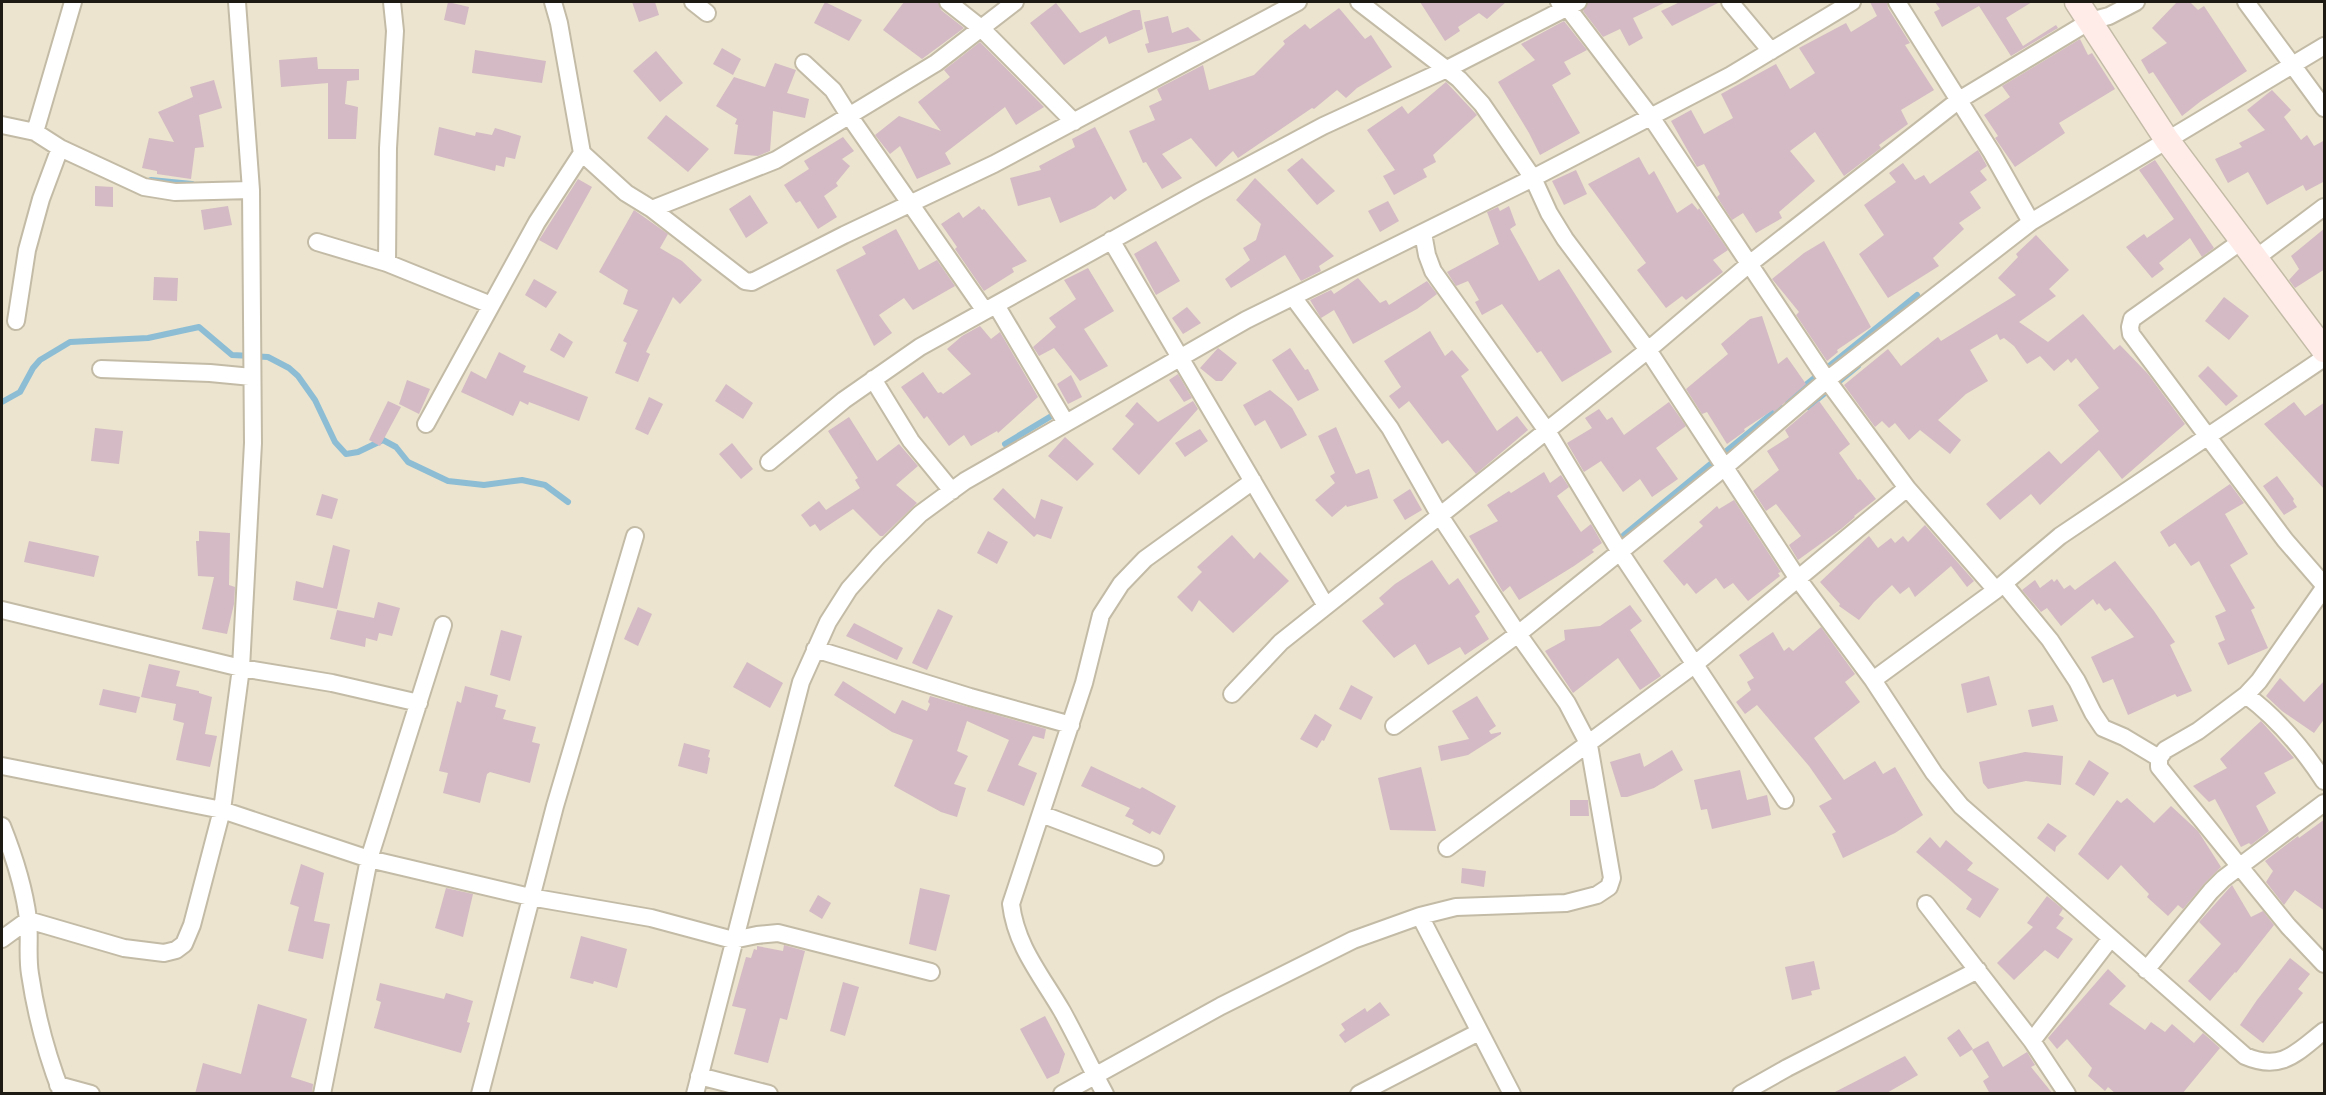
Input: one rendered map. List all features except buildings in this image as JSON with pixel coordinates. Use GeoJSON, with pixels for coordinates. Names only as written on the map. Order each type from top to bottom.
{"type":"FeatureCollection","features":[{"type":"Feature","properties":{"kind":"main road"},"geometry":{"type":"LineString","coordinates":[[2083,11],[2167,140],[2325,350]]}},
{"type":"Feature","properties":{"kind":"street"},"geometry":{"type":"LineString","coordinates":[[35,132],[73,2]]}},
{"type":"Feature","properties":{"kind":"street"},"geometry":{"type":"LineString","coordinates":[[28,920],[124,948],[164,953],[176,950],[184,944],[192,925],[222,810],[241,668],[253,443],[251,190],[237,2]]}},
{"type":"Feature","properties":{"kind":"street"},"geometry":{"type":"LineString","coordinates":[[387,263],[388,148],[395,31],[392,2]]}},
{"type":"Feature","properties":{"kind":"street"},"geometry":{"type":"LineString","coordinates":[[553,2],[559,23],[582,153],[627,193],[652,209],[745,281],[752,282],[844,235],[994,164],[1298,2]]}},
{"type":"Feature","properties":{"kind":"street"},"geometry":{"type":"LineString","coordinates":[[693,2],[708,13]]}},
{"type":"Feature","properties":{"kind":"street"},"geometry":{"type":"LineString","coordinates":[[948,2],[981,28],[1074,122]]}},
{"type":"Feature","properties":{"kind":"street"},"geometry":{"type":"LineString","coordinates":[[652,209],[776,160],[936,63],[1015,2]]}},
{"type":"Feature","properties":{"kind":"street"},"geometry":{"type":"LineString","coordinates":[[1359,2],[1447,69],[1482,104],[1533,178],[1549,213],[1565,239],[1648,350],[1798,579],[1872,680],[1915,747],[1961,806],[2245,1056],[2271,1063],[2286,1060],[2325,1031]]}},
{"type":"Feature","properties":{"kind":"street"},"geometry":{"type":"LineString","coordinates":[[1731,2],[1771,51]]}},
{"type":"Feature","properties":{"kind":"street"},"geometry":{"type":"LineString","coordinates":[[695,1094],[801,682],[828,621],[844,597],[878,556],[920,514],[965,481],[1246,320],[1651,117],[1731,75],[1852,2]]}},
{"type":"Feature","properties":{"kind":"street"},"geometry":{"type":"LineString","coordinates":[[1897,2],[1959,100],[2031,222]]}},
{"type":"Feature","properties":{"kind":"street"},"geometry":{"type":"LineString","coordinates":[[1232,694],[1281,642],[1648,350],[1748,264],[1959,100],[2083,11],[2109,16],[2136,2]]}},
{"type":"Feature","properties":{"kind":"street"},"geometry":{"type":"LineString","coordinates":[[2246,2],[2325,108]]}},
{"type":"Feature","properties":{"kind":"street"},"geometry":{"type":"LineString","coordinates":[[769,462],[844,400],[920,347],[1111,240],[1323,126],[1447,69],[1568,4],[1651,117],[1827,380],[1907,488],[2050,640],[2078,681],[2103,728],[2124,737],[2159,758]]}},
{"type":"Feature","properties":{"kind":"street"},"geometry":{"type":"LineString","coordinates":[[1394,726],[1518,634],[1725,467],[1827,380],[2031,222],[2325,46]]}},
{"type":"Feature","properties":{"kind":"street"},"geometry":{"type":"LineString","coordinates":[[804,63],[833,90],[910,204],[991,308],[1066,423]]}},
{"type":"Feature","properties":{"kind":"street"},"geometry":{"type":"LineString","coordinates":[[2,125],[35,132],[60,148],[138,184],[158,190],[175,192],[251,190]]}},
{"type":"Feature","properties":{"kind":"street"},"geometry":{"type":"LineString","coordinates":[[16,321],[27,250],[40,200],[60,148]]}},
{"type":"Feature","properties":{"kind":"street"},"geometry":{"type":"LineString","coordinates":[[426,424],[537,222],[582,153]]}},
{"type":"Feature","properties":{"kind":"street"},"geometry":{"type":"LineString","coordinates":[[2325,207],[2249,249],[2132,319],[2130,327],[2131,334],[2285,540],[2325,586],[2259,681],[2246,695],[2198,731],[2165,750],[2159,758],[2159,767],[2239,867],[2288,926],[2325,964]]}},
{"type":"Feature","properties":{"kind":"street"},"geometry":{"type":"LineString","coordinates":[[1423,233],[1426,255],[1433,271],[1546,431],[1620,552],[1785,800]]}},
{"type":"Feature","properties":{"kind":"street"},"geometry":{"type":"LineString","coordinates":[[1111,240],[1326,606]]}},
{"type":"Feature","properties":{"kind":"street"},"geometry":{"type":"LineString","coordinates":[[317,242],[387,263],[491,305]]}},
{"type":"Feature","properties":{"kind":"street"},"geometry":{"type":"LineString","coordinates":[[1062,1094],[1221,1006],[1342,945],[1420,916],[1456,907],[1566,903],[1597,895],[1609,887],[1612,878],[1590,745],[1567,703],[1440,516],[1390,428],[1293,297]]}},
{"type":"Feature","properties":{"kind":"street"},"geometry":{"type":"LineString","coordinates":[[1872,680],[2000,587],[2060,536],[2325,358]]}},
{"type":"Feature","properties":{"kind":"street"},"geometry":{"type":"LineString","coordinates":[[101,369],[210,372],[252,377]]}},
{"type":"Feature","properties":{"kind":"street"},"geometry":{"type":"LineString","coordinates":[[873,379],[911,441],[952,491]]}},
{"type":"Feature","properties":{"kind":"street"},"geometry":{"type":"LineString","coordinates":[[1105,1094],[1063,1013],[1020,942],[1011,904],[1071,725],[1101,615],[1121,584],[1145,559],[1253,481]]}},
{"type":"Feature","properties":{"kind":"street"},"geometry":{"type":"LineString","coordinates":[[1447,848],[1590,745],[1694,665],[1907,488]]}},
{"type":"Feature","properties":{"kind":"street"},"geometry":{"type":"LineString","coordinates":[[480,1094],[530,897],[635,536]]}},
{"type":"Feature","properties":{"kind":"street"},"geometry":{"type":"LineString","coordinates":[[2,610],[241,668],[332,683],[419,703]]}},
{"type":"Feature","properties":{"kind":"street"},"geometry":{"type":"LineString","coordinates":[[322,1094],[369,859],[443,625]]}},
{"type":"Feature","properties":{"kind":"street"},"geometry":{"type":"LineString","coordinates":[[816,650],[1071,725]]}},
{"type":"Feature","properties":{"kind":"street"},"geometry":{"type":"LineString","coordinates":[[2246,695],[2264,708],[2306,754],[2325,781]]}},
{"type":"Feature","properties":{"kind":"street"},"geometry":{"type":"LineString","coordinates":[[2,766],[222,810],[369,859],[530,897],[651,918],[733,940],[778,933],[932,972]]}},
{"type":"Feature","properties":{"kind":"street"},"geometry":{"type":"LineString","coordinates":[[2146,970],[2211,891],[2239,867],[2325,803]]}},
{"type":"Feature","properties":{"kind":"street"},"geometry":{"type":"LineString","coordinates":[[1041,814],[1155,857]]}},
{"type":"Feature","properties":{"kind":"street"},"geometry":{"type":"LineString","coordinates":[[2,826],[22,885],[28,920],[29,972],[35,1003],[60,1089],[91,1094]]}},
{"type":"Feature","properties":{"kind":"street"},"geometry":{"type":"LineString","coordinates":[[1926,904],[2032,1041],[2067,1094]]}},
{"type":"Feature","properties":{"kind":"street"},"geometry":{"type":"LineString","coordinates":[[1420,916],[1512,1094]]}},
{"type":"Feature","properties":{"kind":"street"},"geometry":{"type":"LineString","coordinates":[[2,939],[28,920]]}},
{"type":"Feature","properties":{"kind":"street"},"geometry":{"type":"LineString","coordinates":[[2032,1041],[2111,938]]}},
{"type":"Feature","properties":{"kind":"street"},"geometry":{"type":"LineString","coordinates":[[1741,1094],[1978,970]]}},
{"type":"Feature","properties":{"kind":"street"},"geometry":{"type":"LineString","coordinates":[[1359,1094],[1479,1032]]}},
{"type":"Feature","properties":{"kind":"street"},"geometry":{"type":"LineString","coordinates":[[699,1076],[769,1094]]}},
{"type":"Feature","properties":{"kind":"waterway"},"geometry":{"type":"LineString","coordinates":[[151,180],[192,184]]}},
{"type":"Feature","properties":{"kind":"waterway"},"geometry":{"type":"LineString","coordinates":[[1787,400],[1917,295]]}},
{"type":"Feature","properties":{"kind":"waterway"},"geometry":{"type":"LineString","coordinates":[[2,402],[20,392],[40,360],[70,342],[148,338],[199,327],[232,355],[268,357],[289,368],[298,376],[315,400],[335,442],[346,454],[358,452],[383,440],[396,447],[408,462],[448,481],[484,485],[522,480],[545,485],[568,502]]}},
{"type":"Feature","properties":{"kind":"waterway"},"geometry":{"type":"LineString","coordinates":[[1808,407],[1858,366]]}},
{"type":"Feature","properties":{"kind":"waterway"},"geometry":{"type":"LineString","coordinates":[[1624,535],[1780,407]]}},
{"type":"Feature","properties":{"kind":"waterway"},"geometry":{"type":"LineString","coordinates":[[1005,444],[1058,412]]}}]}
